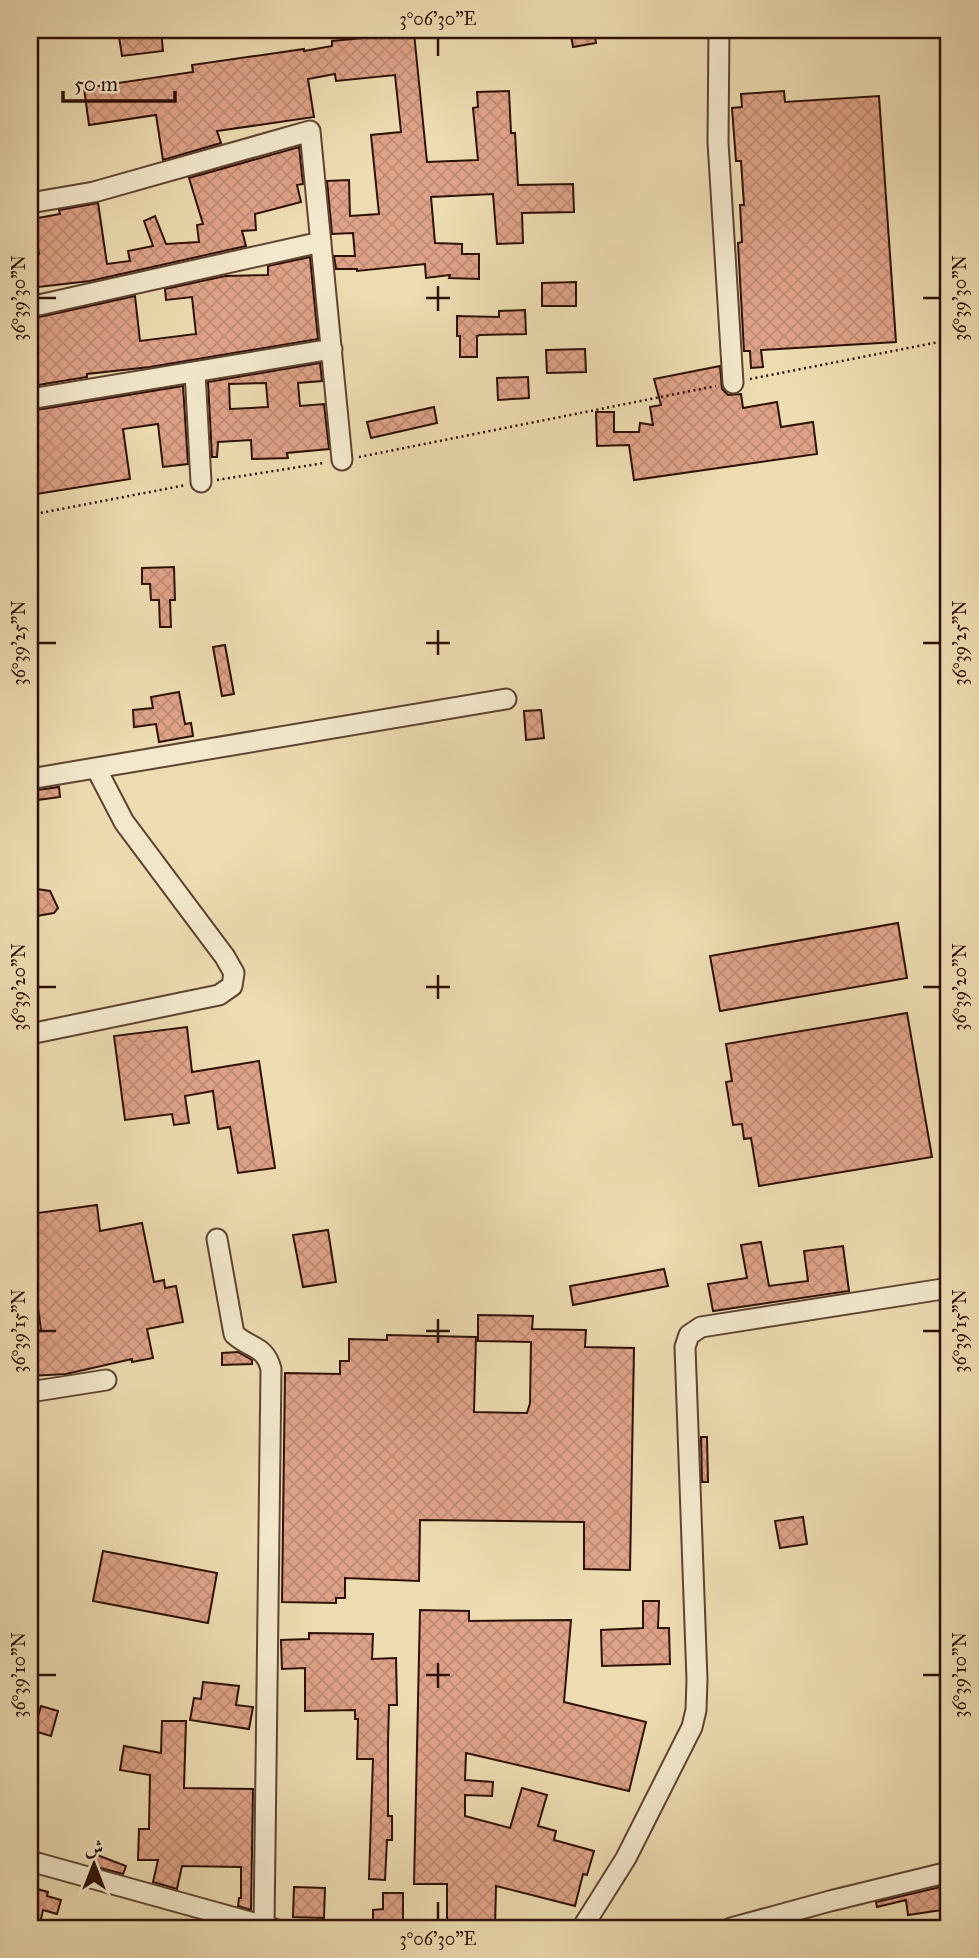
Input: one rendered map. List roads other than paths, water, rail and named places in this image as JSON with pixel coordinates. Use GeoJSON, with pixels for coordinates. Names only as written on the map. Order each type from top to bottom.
{"type":"FeatureCollection","features":[{"type":"Feature","properties":{"kind":"street"},"geometry":{"type":"LineString","coordinates":[[719,30],[718,142],[733,383]]}},
{"type":"Feature","properties":{"kind":"street"},"geometry":{"type":"LineString","coordinates":[[30,203],[94,192],[310,131],[342,460]]}},
{"type":"Feature","properties":{"kind":"street"},"geometry":{"type":"LineString","coordinates":[[30,307],[321,242]]}},
{"type":"Feature","properties":{"kind":"street"},"geometry":{"type":"LineString","coordinates":[[30,399],[332,349]]}},
{"type":"Feature","properties":{"kind":"street"},"geometry":{"type":"LineString","coordinates":[[195,372],[201,482]]}},
{"type":"Feature","properties":{"kind":"street"},"geometry":{"type":"LineString","coordinates":[[30,779],[506,699]]}},
{"type":"Feature","properties":{"kind":"street"},"geometry":{"type":"LineString","coordinates":[[30,1034],[219,995],[232,986],[234,973],[225,957],[124,822],[96,768]]}},
{"type":"Feature","properties":{"kind":"street"},"geometry":{"type":"LineString","coordinates":[[30,1861],[268,1927],[271,1369],[268,1356],[234,1334],[217,1239]]}},
{"type":"Feature","properties":{"kind":"street"},"geometry":{"type":"LineString","coordinates":[[582,1928],[626,1858],[692,1727],[696,1710],[697,1667],[685,1348],[688,1335],[701,1327],[949,1288]]}},
{"type":"Feature","properties":{"kind":"street"},"geometry":{"type":"LineString","coordinates":[[30,1392],[106,1380]]}},
{"type":"Feature","properties":{"kind":"street"},"geometry":{"type":"LineString","coordinates":[[731,1928],[949,1872]]}}]}
